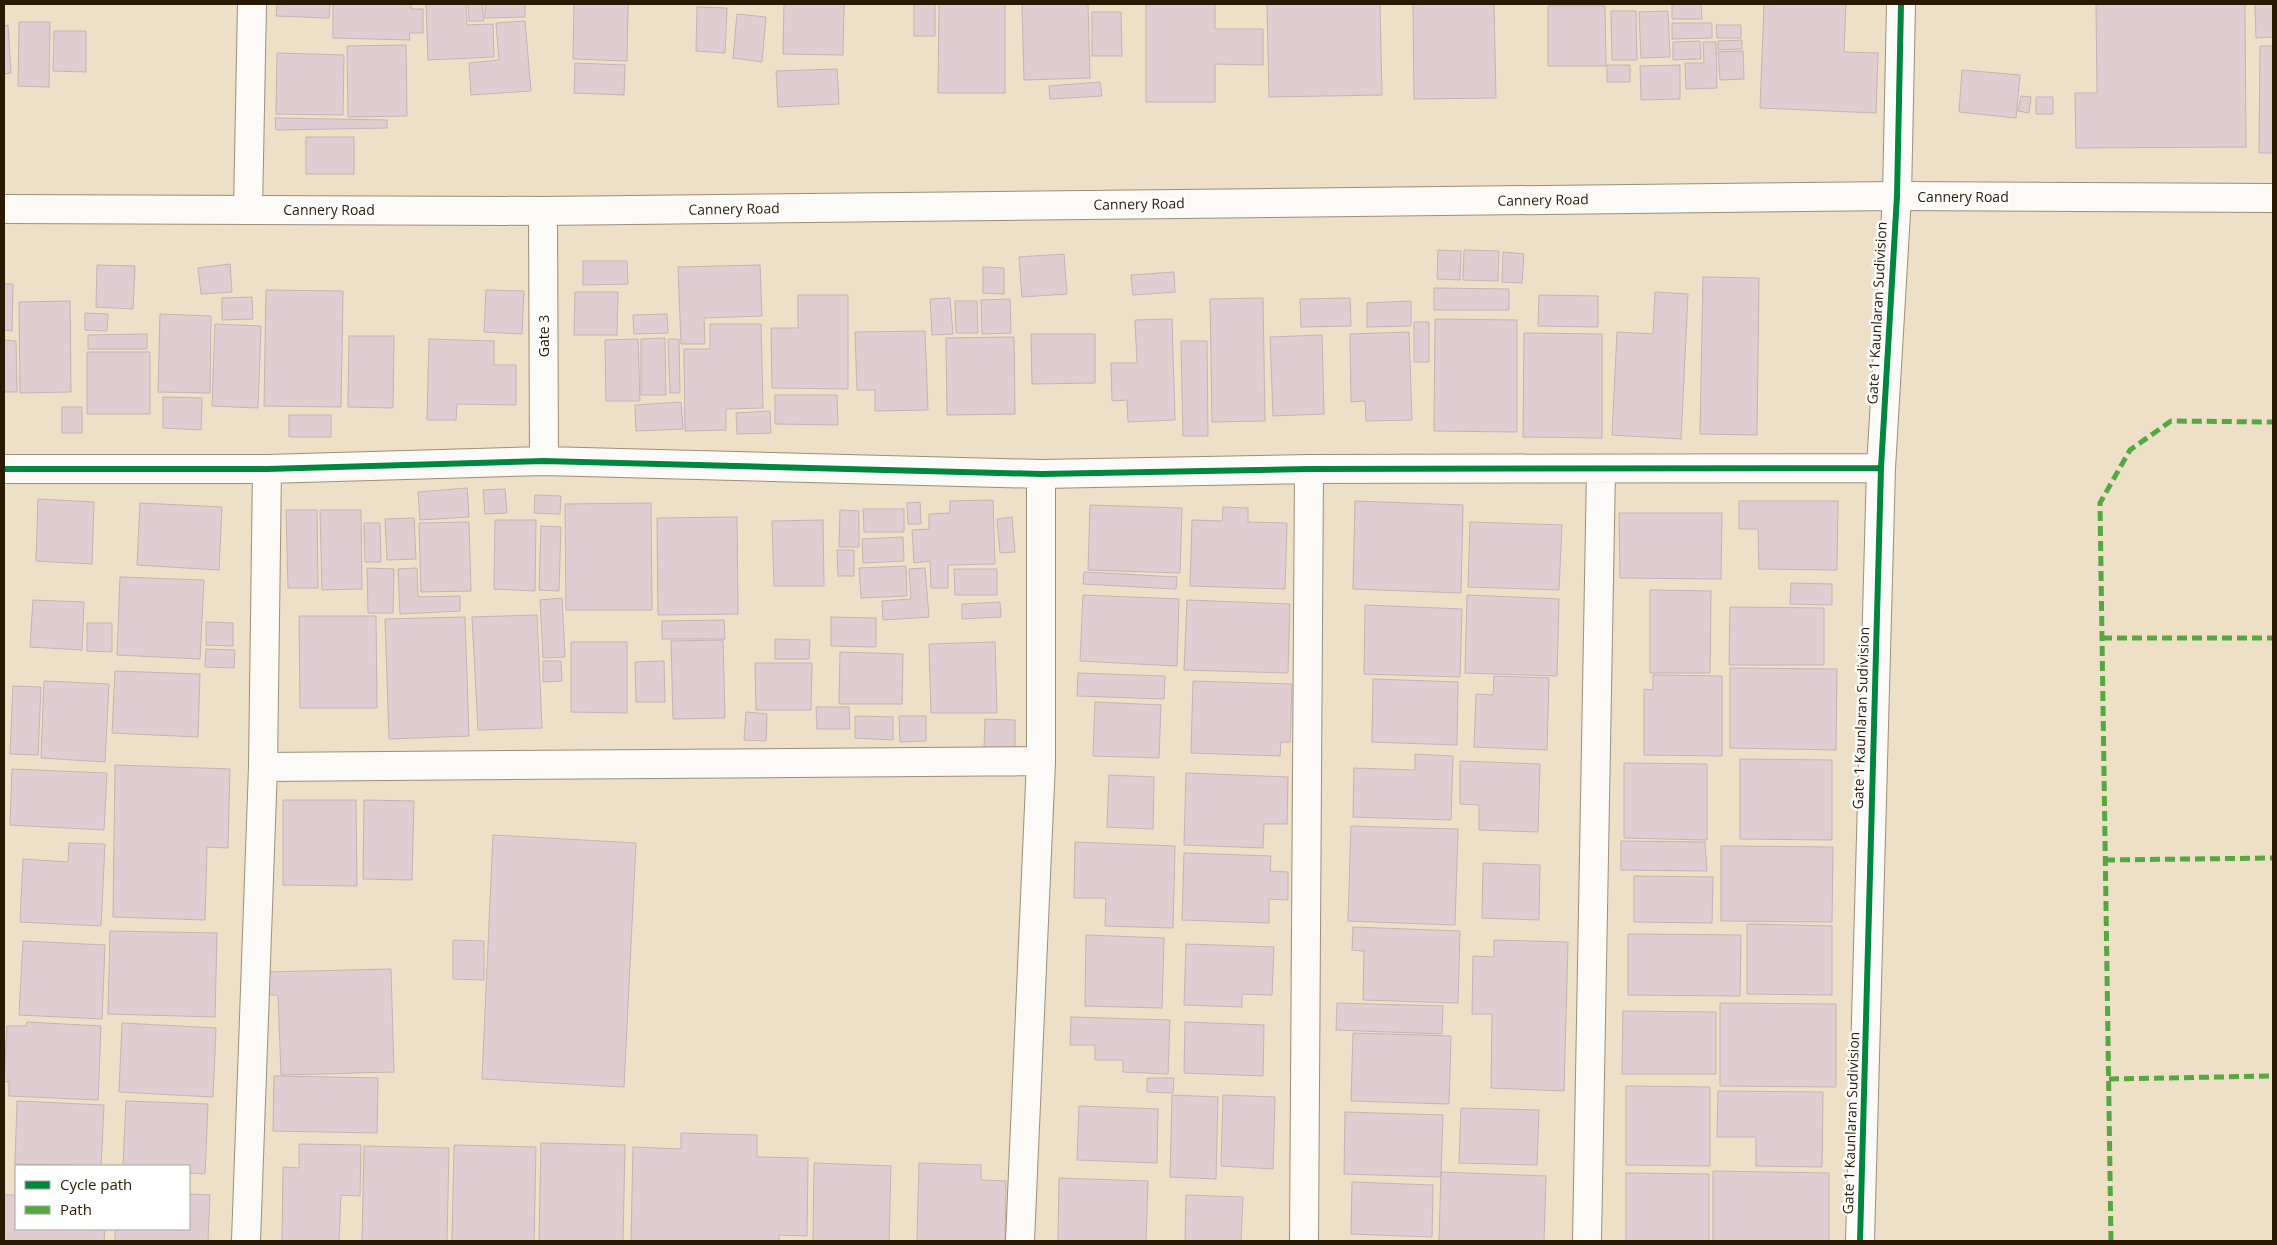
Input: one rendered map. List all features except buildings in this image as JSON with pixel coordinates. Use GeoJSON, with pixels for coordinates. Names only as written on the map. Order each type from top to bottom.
{"type":"FeatureCollection","features":[{"type":"Feature","properties":{"kind":"street"},"geometry":{"type":"LineString","coordinates":[[248,210],[252,4]]}},
{"type":"Feature","properties":{"kind":"street","name":"Gate 1 Kaunlaran Sudivision"},"geometry":{"type":"LineString","coordinates":[[1860,1241],[1881,468],[1897,196],[1902,4]]}},
{"type":"Feature","properties":{"kind":"street","name":"Cannery Road"},"geometry":{"type":"LineString","coordinates":[[4,209],[543,211],[1897,196],[2273,198]]}},
{"type":"Feature","properties":{"kind":"street","name":"Gate 3"},"geometry":{"type":"LineString","coordinates":[[543,211],[544,461]]}},
{"type":"Feature","properties":{"kind":"street"},"geometry":{"type":"LineString","coordinates":[[4,469],[267,469],[544,461],[1041,474],[1309,469],[1601,470],[1881,468]]}},
{"type":"Feature","properties":{"kind":"street"},"geometry":{"type":"LineString","coordinates":[[246,1241],[263,767],[267,469]]}},
{"type":"Feature","properties":{"kind":"street"},"geometry":{"type":"LineString","coordinates":[[1304,1241],[1309,469]]}},
{"type":"Feature","properties":{"kind":"street"},"geometry":{"type":"LineString","coordinates":[[1587,1241],[1601,470]]}},
{"type":"Feature","properties":{"kind":"street"},"geometry":{"type":"LineString","coordinates":[[1020,1241],[1041,761],[1041,474]]}},
{"type":"Feature","properties":{"kind":"street"},"geometry":{"type":"LineString","coordinates":[[263,767],[1041,761]]}},
{"type":"Feature","properties":{"kind":"marked path"},"geometry":{"type":"LineString","coordinates":[[2111,1241],[2100,503],[2130,450],[2171,421],[2273,422]]}},
{"type":"Feature","properties":{"kind":"marked path"},"geometry":{"type":"LineString","coordinates":[[2102,638],[2273,638]]}},
{"type":"Feature","properties":{"kind":"marked path"},"geometry":{"type":"LineString","coordinates":[[2105,860],[2273,858]]}},
{"type":"Feature","properties":{"kind":"marked path"},"geometry":{"type":"LineString","coordinates":[[2109,1079],[2273,1076]]}},
{"type":"Feature","properties":{"kind":"cycle path"},"geometry":{"type":"LineString","coordinates":[[1860,1241],[1881,468],[1897,196],[1901,4]]}},
{"type":"Feature","properties":{"kind":"cycle path"},"geometry":{"type":"LineString","coordinates":[[4,469],[267,469],[544,461],[1041,474],[1309,469],[1881,468]]}}]}
